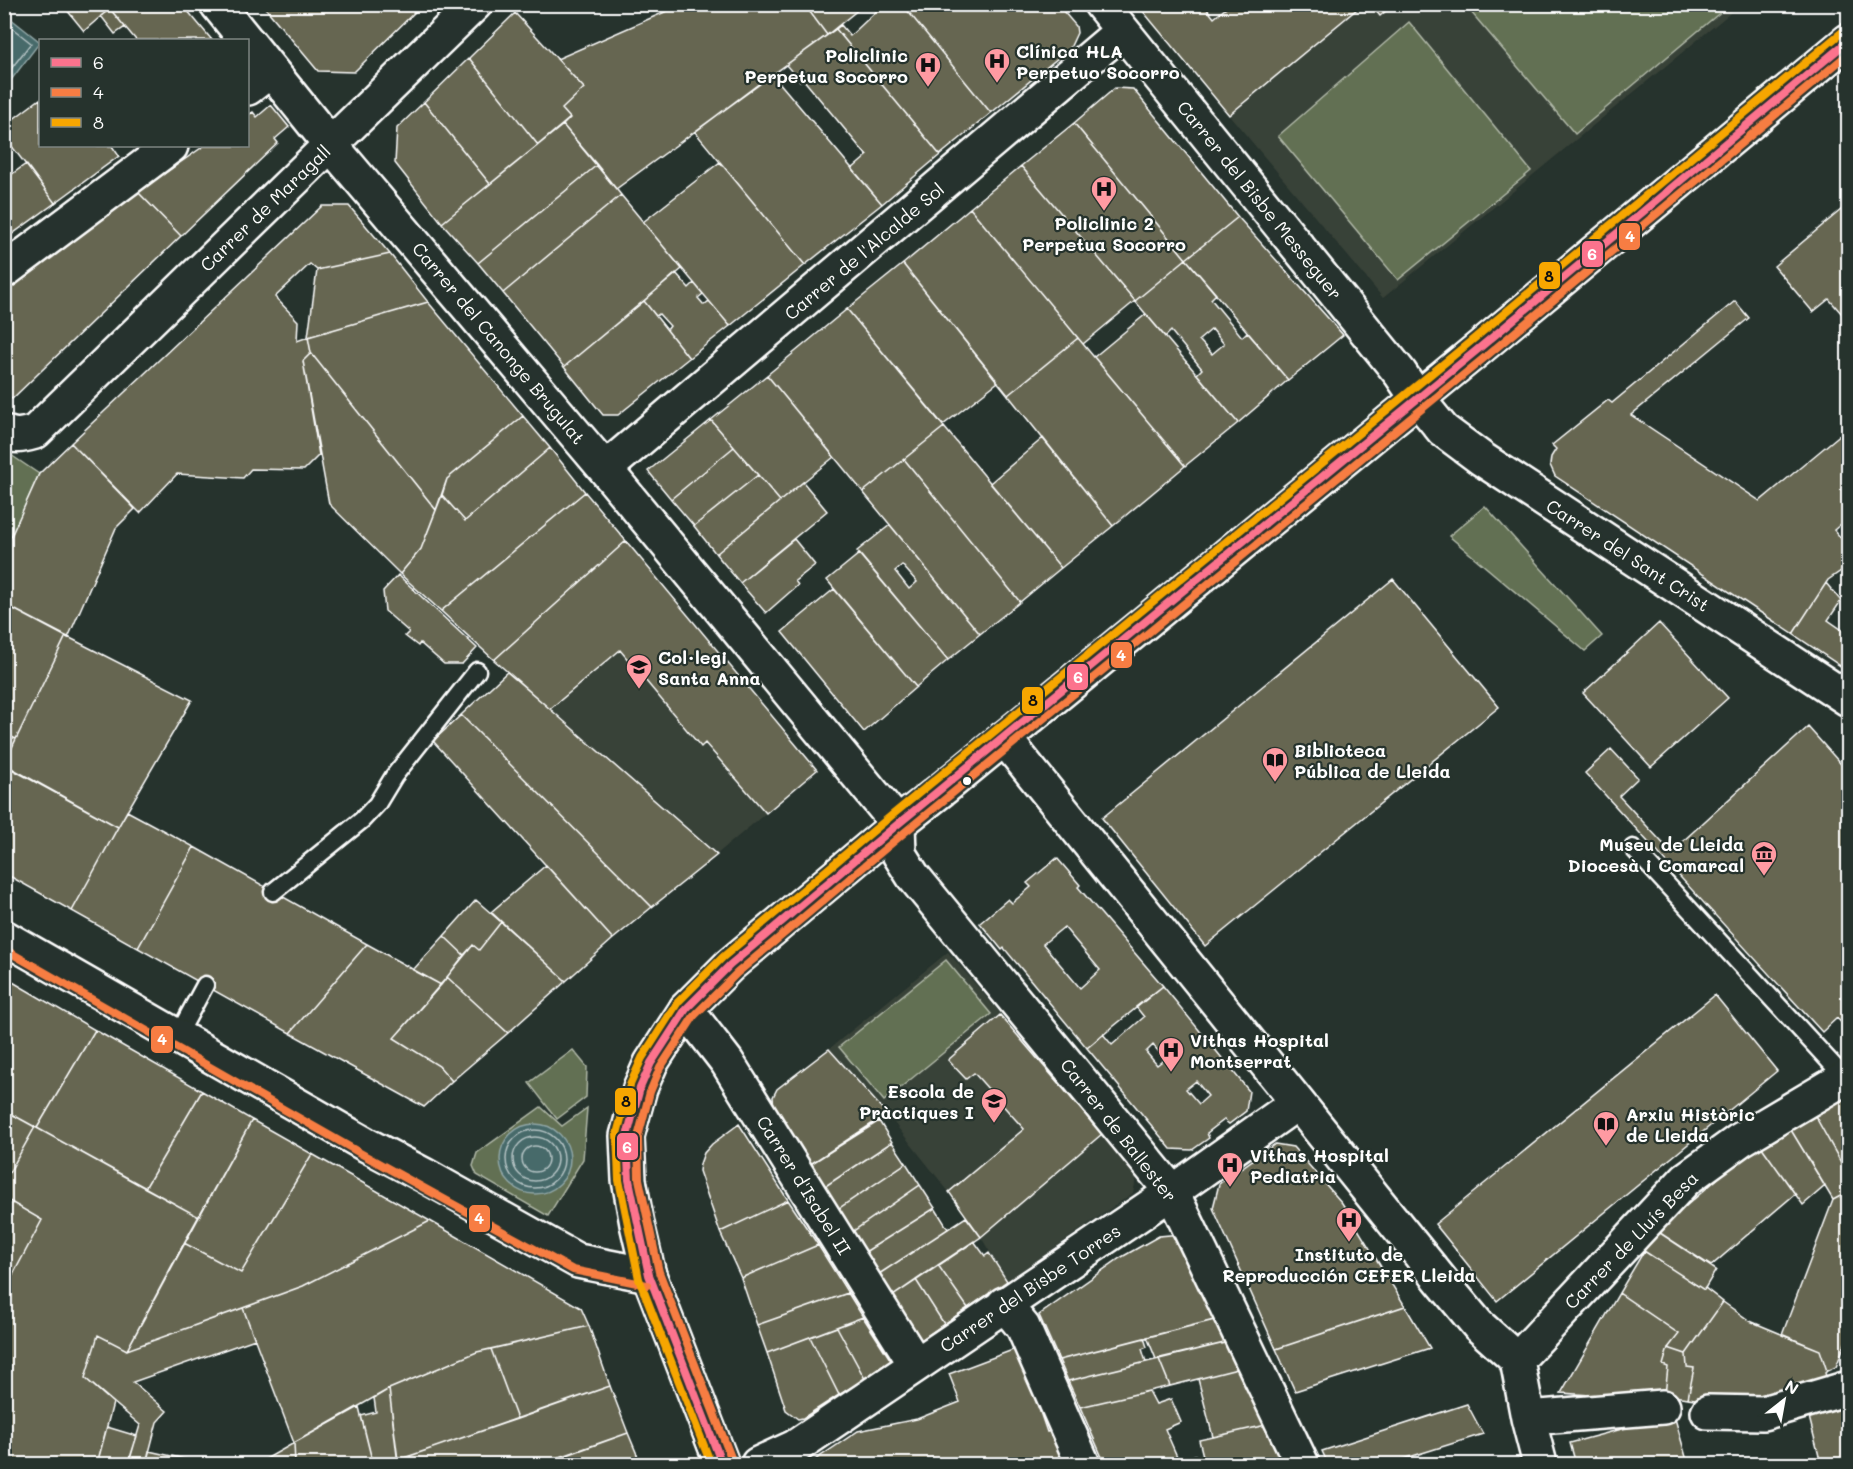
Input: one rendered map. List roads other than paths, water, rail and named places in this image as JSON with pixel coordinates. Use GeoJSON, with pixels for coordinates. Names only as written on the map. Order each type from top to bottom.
{"type":"FeatureCollection","features":[{"type":"Feature","properties":{"kind":"street","name":"Carrer del Canonge Brugulat"},"geometry":{"type":"LineString","coordinates":[[218,4],[245,39]]}},
{"type":"Feature","properties":{"kind":"street","name":"Carrer de Maragall"},"geometry":{"type":"LineString","coordinates":[[4,432],[21,436],[35,432],[476,4]]}},
{"type":"Feature","properties":{"kind":"street","name":"Carrer del Bisbe Messeguer"},"geometry":{"type":"LineString","coordinates":[[1101,4],[1400,373],[1417,398]]}},
{"type":"Feature","properties":{"kind":"street","name":"Carrer de l'Alcalde Sol"},"geometry":{"type":"LineString","coordinates":[[605,469],[1122,31]]}},
{"type":"Feature","properties":{"kind":"street"},"geometry":{"type":"LineString","coordinates":[[722,1464],[649,1275],[629,1180],[627,1136],[640,1088],[651,1063],[686,1009],[730,965],[898,824],[1848,41]]}},
{"type":"Feature","properties":{"kind":"street","name":"Carrer del Canonge Brugulat"},"geometry":{"type":"LineString","coordinates":[[249,47],[259,79],[330,144],[605,469],[898,824]]}},
{"type":"Feature","properties":{"kind":"street"},"geometry":{"type":"LineString","coordinates":[[4,271],[170,147]]}},
{"type":"Feature","properties":{"kind":"street","name":"Carrer del Sant Crist"},"geometry":{"type":"LineString","coordinates":[[1417,398],[1443,430],[1463,446],[1848,699]]}},
{"type":"Feature","properties":{"kind":"street"},"geometry":{"type":"LineString","coordinates":[[1004,738],[1478,1325],[1516,1360],[1540,1464]]}},
{"type":"Feature","properties":{"kind":"street","name":"Carrer de Ballester"},"geometry":{"type":"LineString","coordinates":[[898,824],[899,854],[913,876],[1172,1192],[1302,1464]]}},
{"type":"Feature","properties":{"kind":"street"},"geometry":{"type":"LineString","coordinates":[[6,942],[177,1036],[355,1139],[578,1261],[649,1275]]}},
{"type":"Feature","properties":{"kind":"street","name":"Carrer d'Isabel II"},"geometry":{"type":"LineString","coordinates":[[686,1009],[727,1062],[916,1365]]}},
{"type":"Feature","properties":{"kind":"street","name":"Carrer de Lluís Besa"},"geometry":{"type":"LineString","coordinates":[[1516,1360],[1686,1179],[1740,1140],[1847,1077]]}},
{"type":"Feature","properties":{"kind":"street","name":"Carrer del Bisbe Torres"},"geometry":{"type":"LineString","coordinates":[[758,1464],[795,1447],[1172,1192],[1297,1103]]}},
{"type":"Feature","properties":{"kind":"street"},"geometry":{"type":"LineString","coordinates":[[1004,1305],[1023,1327],[1083,1464]]}},
{"type":"Feature","properties":{"kind":"street"},"geometry":{"type":"LineString","coordinates":[[1708,1412],[1763,1413],[1848,1388]]}},
{"type":"Feature","properties":{"kind":"street"},"geometry":{"type":"LineString","coordinates":[[1528,1418],[1663,1407]]}},
{"type":"Feature","properties":{"kind":"lane"},"geometry":{"type":"LineString","coordinates":[[273,892],[362,820],[377,804],[394,776],[477,671]]}},
{"type":"Feature","properties":{"kind":"lane"},"geometry":{"type":"LineString","coordinates":[[1633,848],[1847,1077]]}},
{"type":"Feature","properties":{"kind":"lane"},"geometry":{"type":"LineString","coordinates":[[177,1036],[205,985]]}},
{"type":"Feature","properties":{"kind":"water"},"geometry":{"type":"Polygon","coordinates":[[[10,18],[39,43],[5,88],[5,25],[10,18]]]}},
{"type":"Feature","properties":{"kind":"water"},"geometry":{"type":"Polygon","coordinates":[[[542,1124],[555,1130],[564,1139],[568,1145],[570,1159],[568,1173],[560,1184],[549,1192],[528,1194],[510,1184],[502,1173],[500,1152],[510,1134],[521,1126],[542,1124]]]}},
{"type":"Feature","properties":{"kind":"place","name":"Clínica HLA Perpetuo Socorro"},"geometry":{"type":"Point","coordinates":[997,84]}},
{"type":"Feature","properties":{"kind":"place","name":"Policlinic Perpetua Socorro"},"geometry":{"type":"Point","coordinates":[928,88]}},
{"type":"Feature","properties":{"kind":"place","name":"Policlinic 2 Perpetua Socorro"},"geometry":{"type":"Point","coordinates":[1104,212]}},
{"type":"Feature","properties":{"kind":"place","name":"Col·legi Santa Anna"},"geometry":{"type":"Point","coordinates":[639,690]}},
{"type":"Feature","properties":{"kind":"place","name":"Biblioteca Pública de Lleida"},"geometry":{"type":"Point","coordinates":[1275,783]}},
{"type":"Feature","properties":{"kind":"place","name":"Museu de Lleida Diocesà i Comarcal"},"geometry":{"type":"Point","coordinates":[1764,877]}},
{"type":"Feature","properties":{"kind":"place","name":"Vithas Hospital Montserrat"},"geometry":{"type":"Point","coordinates":[1171,1073]}},
{"type":"Feature","properties":{"kind":"place","name":"Escola de Pràctiques I"},"geometry":{"type":"Point","coordinates":[994,1124]}},
{"type":"Feature","properties":{"kind":"place","name":"Arxiu Històric de Lleida"},"geometry":{"type":"Point","coordinates":[1606,1147]}},
{"type":"Feature","properties":{"kind":"place","name":"Vithas Hospital Pediatria"},"geometry":{"type":"Point","coordinates":[1230,1188]}},
{"type":"Feature","properties":{"kind":"place","name":"Instituto de Reproducción CEFER Lleida"},"geometry":{"type":"Point","coordinates":[1349,1243]}}]}
